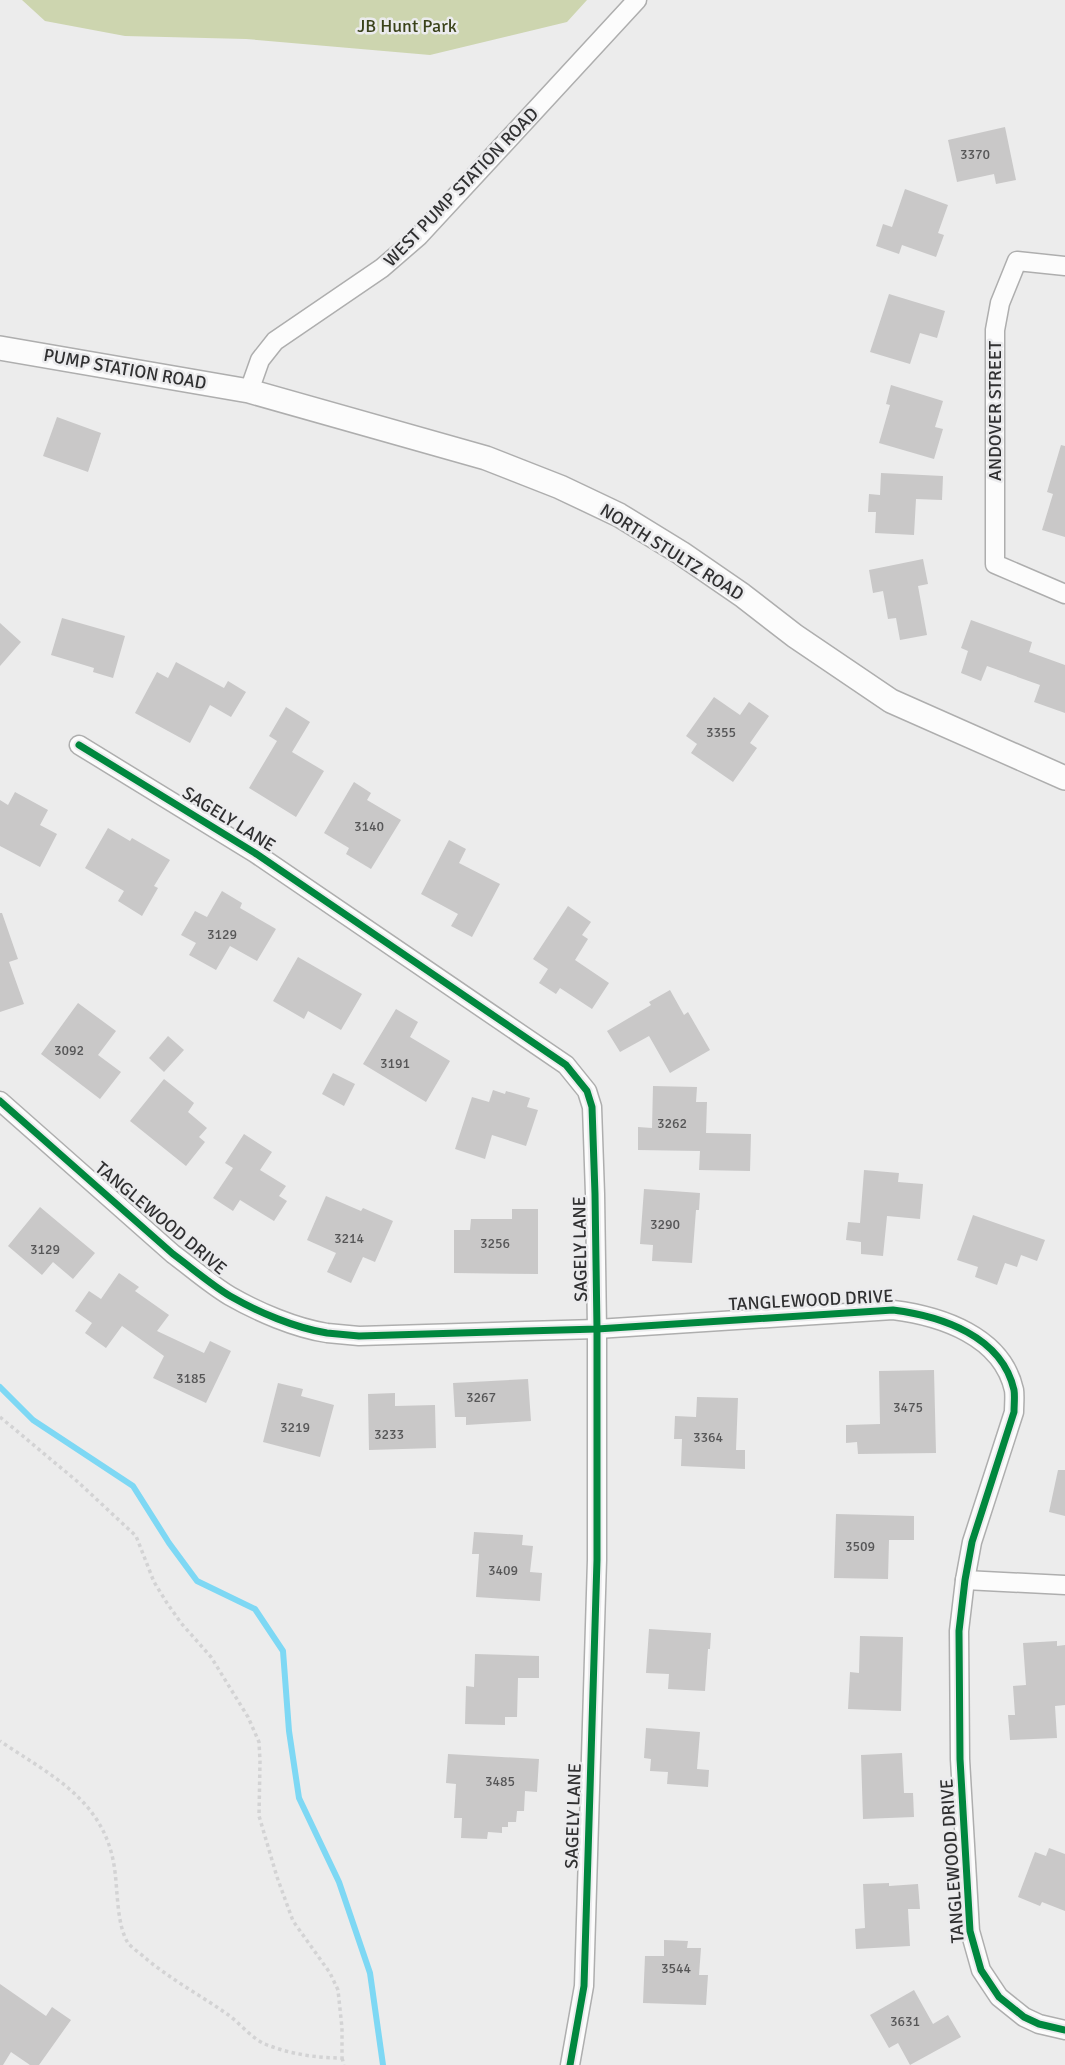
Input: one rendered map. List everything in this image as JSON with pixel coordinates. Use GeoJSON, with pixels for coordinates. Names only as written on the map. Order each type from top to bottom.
{"type":"FeatureCollection","features":[{"type":"Feature","properties":{"kind":"street","name":"WEST PUMP STATION ROAD"},"geometry":{"type":"LineString","coordinates":[[249,391],[260,360],[275,341],[382,268],[419,236],[637,0]]}},
{"type":"Feature","properties":{"kind":"street","name":"ANDOVER STREET"},"geometry":{"type":"LineString","coordinates":[[1065,266],[1017,261],[1000,303],[995,330],[995,564],[1065,594]]}},
{"type":"Feature","properties":{"kind":"street","name":"PUMP STATION ROAD"},"geometry":{"type":"LineString","coordinates":[[0,348],[249,391]]}},
{"type":"Feature","properties":{"kind":"street","name":"NORTH STULTZ ROAD"},"geometry":{"type":"LineString","coordinates":[[249,391],[486,458],[620,514],[681,553],[794,636],[891,701],[1065,778]]}},
{"type":"Feature","properties":{"kind":"street","name":"SAGELY LANE"},"geometry":{"type":"LineString","coordinates":[[79,745],[255,853],[566,1065],[587,1091],[594,1128],[597,1560],[584,1986],[570,2065]]}},
{"type":"Feature","properties":{"kind":"street","name":"TANGLEWOOD DRIVE"},"geometry":{"type":"LineString","coordinates":[[0,1101],[183,1262],[230,1296],[291,1323],[324,1333],[359,1336],[597,1329],[893,1310],[938,1319],[978,1338],[992,1350],[1002,1362],[1014,1391],[1014,1412],[972,1542],[959,1631],[960,1759],[970,1931],[975,1955],[989,1984],[1010,2008],[1039,2024],[1065,2030]]}},
{"type":"Feature","properties":{"kind":"street"},"geometry":{"type":"LineString","coordinates":[[965,1580],[1065,1585]]}},
{"type":"Feature","properties":{"kind":"path"},"geometry":{"type":"LineString","coordinates":[[0,1417],[136,1535],[154,1582],[181,1623],[211,1657],[248,1717],[258,1742],[259,1816],[293,1921],[330,1973],[338,1990],[344,2065]]}},
{"type":"Feature","properties":{"kind":"path"},"geometry":{"type":"LineString","coordinates":[[0,1741],[62,1783],[91,1809],[106,1836],[114,1863],[121,1922],[128,1943],[156,1966],[230,2016],[262,2043],[296,2053],[342,2058]]}},
{"type":"Feature","properties":{"kind":"green space","name":"JB Hunt Park"},"geometry":{"type":"Polygon","coordinates":[[[22,0],[587,0],[567,22],[430,55],[246,39],[125,36],[45,21],[22,0]]]}},
{"type":"Feature","properties":{"kind":"building"},"geometry":{"type":"Polygon","coordinates":[[[1005,127],[1016,180],[996,184],[994,174],[957,182],[948,140],[1005,127]]]}},
{"type":"Feature","properties":{"kind":"building"},"geometry":{"type":"Polygon","coordinates":[[[905,189],[948,205],[938,233],[944,235],[936,257],[902,245],[899,254],[876,246],[883,224],[892,227],[905,189]]]}},
{"type":"Feature","properties":{"kind":"building"},"geometry":{"type":"Polygon","coordinates":[[[889,294],[945,311],[937,338],[920,333],[910,364],[870,352],[889,294]]]}},
{"type":"Feature","properties":{"kind":"building"},"geometry":{"type":"Polygon","coordinates":[[[891,385],[943,401],[935,427],[943,429],[934,459],[879,443],[890,405],[886,404],[891,385]]]}},
{"type":"Feature","properties":{"kind":"building"},"geometry":{"type":"Polygon","coordinates":[[[57,417],[101,433],[88,472],[43,456],[57,417]]]}},
{"type":"Feature","properties":{"kind":"building"},"geometry":{"type":"Polygon","coordinates":[[[1061,445],[1065,446],[1065,537],[1042,530],[1053,494],[1047,492],[1061,445]]]}},
{"type":"Feature","properties":{"kind":"building"},"geometry":{"type":"Polygon","coordinates":[[[881,473],[943,476],[942,500],[916,499],[914,535],[875,533],[876,512],[868,512],[869,494],[880,495],[881,473]]]}},
{"type":"Feature","properties":{"kind":"building"},"geometry":{"type":"Polygon","coordinates":[[[923,559],[928,584],[918,586],[927,635],[900,640],[896,618],[888,619],[883,591],[873,593],[869,570],[923,559]]]}},
{"type":"Feature","properties":{"kind":"building"},"geometry":{"type":"Polygon","coordinates":[[[62,618],[125,636],[113,678],[93,672],[94,668],[51,655],[62,618]]]}},
{"type":"Feature","properties":{"kind":"building"},"geometry":{"type":"Polygon","coordinates":[[[971,620],[1032,642],[1029,652],[1065,665],[1065,713],[1034,702],[1040,685],[987,666],[981,681],[961,673],[968,651],[961,648],[971,620]]]}},
{"type":"Feature","properties":{"kind":"building"},"geometry":{"type":"Polygon","coordinates":[[[0,623],[21,642],[0,666],[0,623]]]}},
{"type":"Feature","properties":{"kind":"building"},"geometry":{"type":"Polygon","coordinates":[[[176,662],[224,688],[228,681],[246,692],[231,717],[210,705],[190,743],[135,713],[157,672],[168,678],[176,662]]]}},
{"type":"Feature","properties":{"kind":"building"},"geometry":{"type":"Polygon","coordinates":[[[714,697],[740,715],[749,702],[769,716],[750,743],[757,748],[733,782],[691,753],[697,744],[686,736],[714,697]]]}},
{"type":"Feature","properties":{"kind":"building"},"geometry":{"type":"Polygon","coordinates":[[[286,707],[310,722],[292,752],[324,771],[296,817],[249,788],[277,741],[269,736],[286,707]]]}},
{"type":"Feature","properties":{"kind":"building"},"geometry":{"type":"Polygon","coordinates":[[[354,782],[371,793],[367,800],[401,820],[371,869],[346,854],[349,848],[324,833],[354,782]]]}},
{"type":"Feature","properties":{"kind":"building"},"geometry":{"type":"Polygon","coordinates":[[[15,792],[48,810],[40,825],[57,834],[40,867],[0,846],[0,800],[8,805],[15,792]]]}},
{"type":"Feature","properties":{"kind":"building"},"geometry":{"type":"Polygon","coordinates":[[[108,828],[130,841],[132,838],[170,860],[154,886],[158,888],[142,916],[118,901],[124,891],[85,868],[108,828]]]}},
{"type":"Feature","properties":{"kind":"building"},"geometry":{"type":"Polygon","coordinates":[[[449,840],[466,849],[459,863],[500,884],[472,937],[451,926],[458,914],[421,894],[449,840]]]}},
{"type":"Feature","properties":{"kind":"building"},"geometry":{"type":"Polygon","coordinates":[[[222,891],[242,903],[240,908],[276,929],[257,961],[230,946],[216,970],[189,955],[196,943],[181,935],[195,911],[207,917],[222,891]]]}},
{"type":"Feature","properties":{"kind":"building"},"geometry":{"type":"Polygon","coordinates":[[[568,906],[591,922],[582,935],[588,939],[575,960],[609,983],[592,1009],[560,988],[556,994],[539,983],[548,969],[533,959],[568,906]]]}},
{"type":"Feature","properties":{"kind":"building"},"geometry":{"type":"Polygon","coordinates":[[[0,913],[18,959],[9,962],[24,1004],[0,1012],[0,913]]]}},
{"type":"Feature","properties":{"kind":"building"},"geometry":{"type":"Polygon","coordinates":[[[298,957],[362,994],[341,1030],[308,1011],[304,1019],[273,1001],[298,957]]]}},
{"type":"Feature","properties":{"kind":"building"},"geometry":{"type":"Polygon","coordinates":[[[670,990],[684,1015],[688,1012],[710,1050],[670,1073],[649,1036],[620,1052],[607,1031],[651,1005],[649,1002],[670,990]]]}},
{"type":"Feature","properties":{"kind":"building"},"geometry":{"type":"Polygon","coordinates":[[[78,1003],[116,1031],[98,1055],[121,1072],[100,1099],[41,1054],[78,1003]]]}},
{"type":"Feature","properties":{"kind":"building"},"geometry":{"type":"Polygon","coordinates":[[[396,1009],[418,1022],[410,1037],[450,1061],[426,1102],[363,1064],[396,1009]]]}},
{"type":"Feature","properties":{"kind":"building"},"geometry":{"type":"Polygon","coordinates":[[[168,1036],[184,1050],[164,1072],[149,1058],[168,1036]]]}},
{"type":"Feature","properties":{"kind":"building"},"geometry":{"type":"Polygon","coordinates":[[[333,1073],[355,1084],[344,1106],[322,1094],[333,1073]]]}},
{"type":"Feature","properties":{"kind":"building"},"geometry":{"type":"Polygon","coordinates":[[[164,1079],[194,1103],[188,1112],[207,1128],[199,1137],[205,1142],[186,1166],[130,1121],[164,1079]]]}},
{"type":"Feature","properties":{"kind":"building"},"geometry":{"type":"Polygon","coordinates":[[[653,1086],[697,1087],[696,1102],[707,1102],[706,1133],[751,1134],[750,1171],[699,1170],[700,1151],[638,1150],[638,1127],[652,1128],[653,1086]]]}},
{"type":"Feature","properties":{"kind":"building"},"geometry":{"type":"Polygon","coordinates":[[[493,1090],[530,1098],[527,1107],[538,1110],[526,1146],[492,1135],[485,1159],[455,1149],[472,1097],[489,1102],[493,1090]]]}},
{"type":"Feature","properties":{"kind":"building"},"geometry":{"type":"Polygon","coordinates":[[[244,1134],[272,1152],[260,1170],[286,1186],[279,1196],[287,1201],[274,1221],[240,1200],[233,1211],[213,1198],[233,1168],[225,1163],[244,1134]]]}},
{"type":"Feature","properties":{"kind":"building"},"geometry":{"type":"Polygon","coordinates":[[[864,1170],[899,1173],[898,1182],[923,1184],[920,1219],[887,1216],[883,1256],[861,1254],[861,1242],[846,1240],[848,1222],[860,1223],[864,1170]]]}},
{"type":"Feature","properties":{"kind":"building"},"geometry":{"type":"Polygon","coordinates":[[[644,1189],[700,1193],[692,1263],[652,1261],[653,1245],[640,1244],[644,1189]]]}},
{"type":"Feature","properties":{"kind":"building"},"geometry":{"type":"Polygon","coordinates":[[[326,1196],[393,1221],[375,1262],[363,1257],[351,1283],[327,1272],[336,1253],[307,1240],[326,1196]]]}},
{"type":"Feature","properties":{"kind":"building"},"geometry":{"type":"Polygon","coordinates":[[[40,1207],[95,1253],[73,1279],[53,1262],[42,1275],[8,1246],[40,1207]]]}},
{"type":"Feature","properties":{"kind":"building"},"geometry":{"type":"Polygon","coordinates":[[[512,1209],[538,1209],[538,1274],[454,1273],[454,1230],[470,1230],[471,1219],[512,1219],[512,1209]]]}},
{"type":"Feature","properties":{"kind":"building"},"geometry":{"type":"Polygon","coordinates":[[[973,1215],[1045,1240],[1037,1261],[1021,1255],[1017,1267],[1005,1263],[997,1285],[975,1277],[978,1267],[957,1260],[973,1215]]]}},
{"type":"Feature","properties":{"kind":"building"},"geometry":{"type":"Polygon","coordinates":[[[119,1273],[139,1287],[135,1291],[169,1315],[157,1331],[204,1353],[210,1341],[231,1351],[206,1403],[153,1378],[164,1356],[122,1326],[106,1348],[85,1333],[92,1323],[75,1311],[89,1291],[101,1299],[119,1273]]]}},
{"type":"Feature","properties":{"kind":"building"},"geometry":{"type":"Polygon","coordinates":[[[934,1370],[936,1453],[858,1454],[857,1442],[846,1443],[846,1425],[880,1424],[879,1371],[934,1370]]]}},
{"type":"Feature","properties":{"kind":"building"},"geometry":{"type":"Polygon","coordinates":[[[528,1379],[531,1421],[466,1425],[466,1417],[455,1417],[453,1383],[528,1379]]]}},
{"type":"Feature","properties":{"kind":"building"},"geometry":{"type":"Polygon","coordinates":[[[278,1383],[303,1389],[301,1396],[334,1405],[320,1457],[263,1442],[278,1383]]]}},
{"type":"Feature","properties":{"kind":"building"},"geometry":{"type":"Polygon","coordinates":[[[395,1393],[395,1406],[435,1405],[436,1448],[369,1450],[368,1394],[395,1393]]]}},
{"type":"Feature","properties":{"kind":"building"},"geometry":{"type":"Polygon","coordinates":[[[697,1397],[738,1398],[736,1450],[745,1450],[745,1469],[681,1466],[682,1439],[674,1439],[675,1416],[696,1417],[697,1397]]]}},
{"type":"Feature","properties":{"kind":"building"},"geometry":{"type":"Polygon","coordinates":[[[1058,1470],[1065,1470],[1065,1516],[1049,1512],[1058,1470]]]}},
{"type":"Feature","properties":{"kind":"building"},"geometry":{"type":"Polygon","coordinates":[[[836,1514],[914,1516],[914,1540],[889,1540],[888,1579],[834,1578],[836,1514]]]}},
{"type":"Feature","properties":{"kind":"building"},"geometry":{"type":"Polygon","coordinates":[[[474,1532],[523,1535],[522,1545],[533,1546],[530,1572],[542,1573],[540,1601],[476,1597],[479,1554],[472,1554],[474,1532]]]}},
{"type":"Feature","properties":{"kind":"building"},"geometry":{"type":"Polygon","coordinates":[[[649,1629],[711,1633],[705,1691],[668,1689],[669,1674],[646,1673],[649,1629]]]}},
{"type":"Feature","properties":{"kind":"building"},"geometry":{"type":"Polygon","coordinates":[[[860,1636],[903,1637],[901,1711],[848,1709],[850,1672],[859,1673],[860,1636]]]}},
{"type":"Feature","properties":{"kind":"building"},"geometry":{"type":"Polygon","coordinates":[[[1057,1641],[1057,1646],[1065,1645],[1065,1705],[1055,1706],[1057,1738],[1010,1740],[1008,1715],[1015,1715],[1013,1686],[1026,1685],[1023,1643],[1057,1641]]]}},
{"type":"Feature","properties":{"kind":"building"},"geometry":{"type":"Polygon","coordinates":[[[475,1654],[539,1656],[539,1678],[518,1678],[517,1717],[505,1717],[505,1725],[465,1724],[466,1686],[474,1687],[475,1654]]]}},
{"type":"Feature","properties":{"kind":"building"},"geometry":{"type":"Polygon","coordinates":[[[646,1728],[700,1732],[697,1769],[709,1770],[708,1787],[667,1784],[668,1772],[650,1771],[651,1759],[644,1758],[646,1728]]]}},
{"type":"Feature","properties":{"kind":"building"},"geometry":{"type":"Polygon","coordinates":[[[902,1753],[904,1793],[913,1793],[914,1817],[863,1819],[861,1755],[902,1753]]]}},
{"type":"Feature","properties":{"kind":"building"},"geometry":{"type":"Polygon","coordinates":[[[448,1754],[539,1759],[537,1792],[525,1791],[524,1811],[517,1811],[516,1822],[508,1822],[508,1827],[502,1827],[502,1833],[488,1832],[487,1839],[461,1838],[462,1818],[454,1818],[456,1784],[446,1783],[448,1754]]]}},
{"type":"Feature","properties":{"kind":"building"},"geometry":{"type":"Polygon","coordinates":[[[1049,1848],[1065,1854],[1065,1911],[1042,1902],[1040,1906],[1018,1897],[1035,1852],[1046,1856],[1049,1848]]]}},
{"type":"Feature","properties":{"kind":"building"},"geometry":{"type":"Polygon","coordinates":[[[889,1883],[889,1886],[918,1884],[920,1909],[908,1909],[910,1946],[856,1949],[855,1929],[865,1928],[863,1884],[889,1883]]]}},
{"type":"Feature","properties":{"kind":"building"},"geometry":{"type":"Polygon","coordinates":[[[664,1940],[688,1941],[687,1948],[701,1948],[699,1975],[708,1975],[706,2005],[643,2003],[645,1956],[664,1956],[664,1940]]]}},
{"type":"Feature","properties":{"kind":"building"},"geometry":{"type":"Polygon","coordinates":[[[0,1984],[46,2016],[52,2007],[71,2020],[39,2065],[30,2065],[11,2052],[3,2065],[0,2065],[0,1984]]]}},
{"type":"Feature","properties":{"kind":"building"},"geometry":{"type":"Polygon","coordinates":[[[914,1990],[933,2024],[948,2015],[961,2037],[910,2065],[898,2043],[889,2048],[870,2015],[914,1990]]]}},
{"type":"Feature","properties":{"kind":"waterway"},"geometry":{"type":"LineString","coordinates":[[0,1387],[33,1420],[133,1486],[197,1581],[255,1609],[283,1651],[289,1731],[299,1798],[339,1882],[370,1973],[383,2065]]}},
{"type":"Feature","properties":{"kind":"cycle path"},"geometry":{"type":"LineString","coordinates":[[79,745],[255,853],[566,1065],[587,1091],[592,1107],[595,1194],[597,1560],[584,1986],[570,2065]]}},
{"type":"Feature","properties":{"kind":"cycle path"},"geometry":{"type":"LineString","coordinates":[[0,1101],[173,1254],[215,1286],[265,1313],[315,1331],[359,1336],[597,1329],[893,1310],[930,1317],[967,1332],[983,1343],[997,1356],[1007,1371],[1014,1390],[1014,1412],[972,1542],[959,1631],[960,1759],[970,1931],[981,1970],[999,1997],[1024,2017],[1039,2024],[1065,2030]]}}]}
